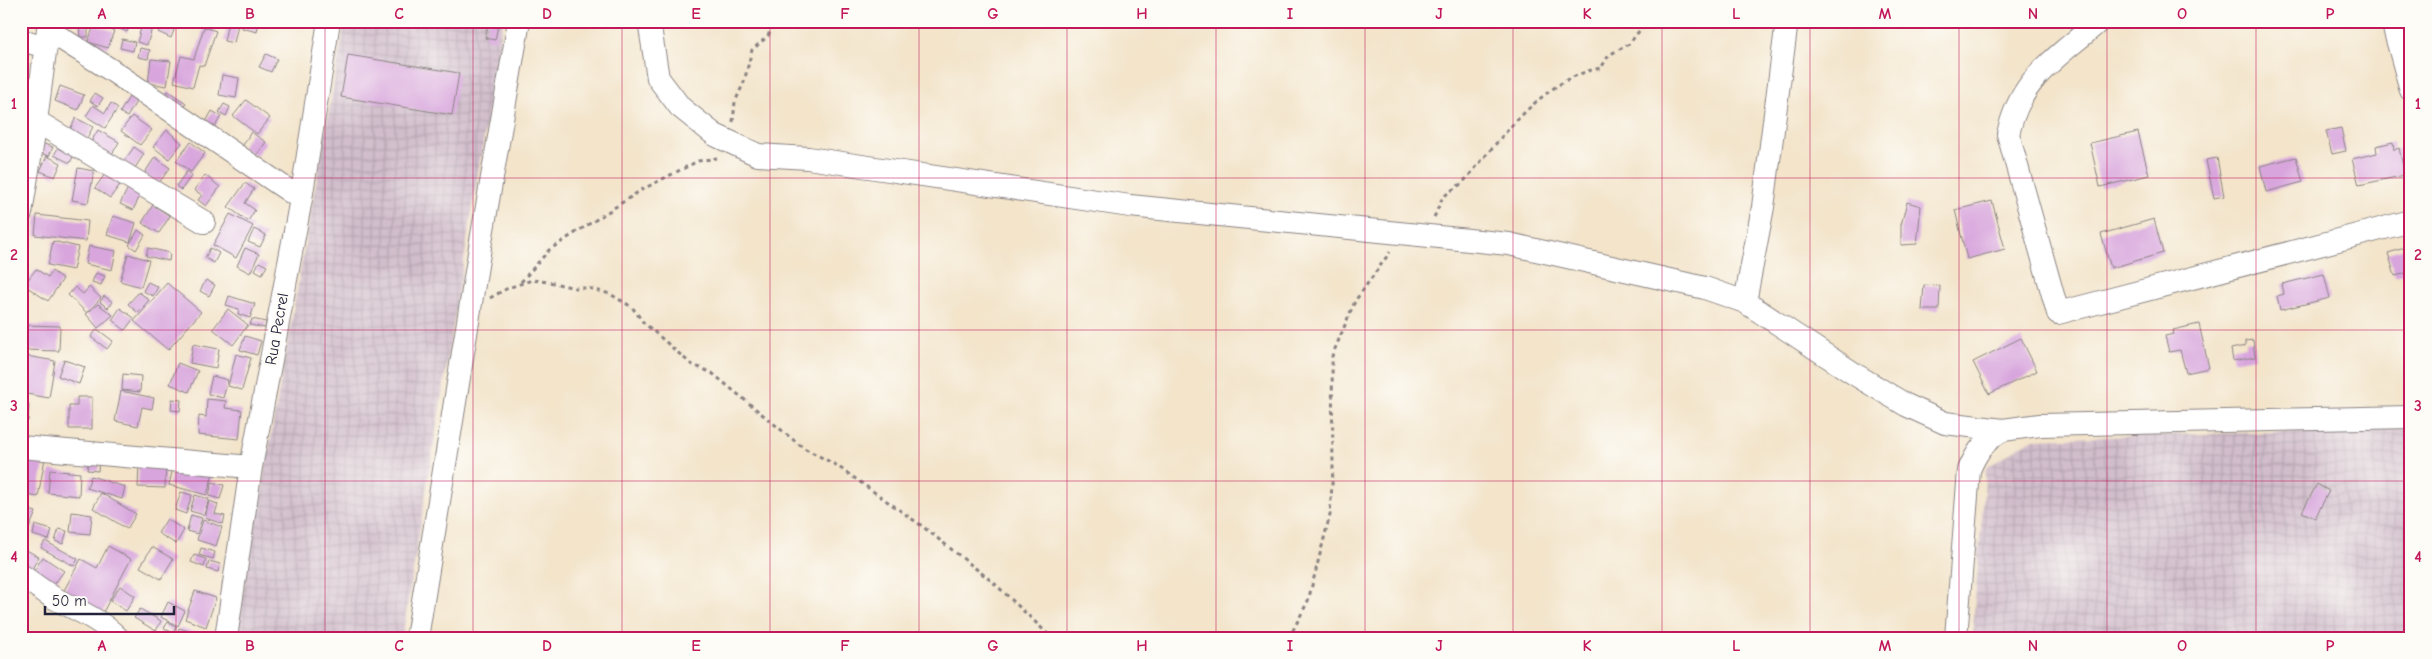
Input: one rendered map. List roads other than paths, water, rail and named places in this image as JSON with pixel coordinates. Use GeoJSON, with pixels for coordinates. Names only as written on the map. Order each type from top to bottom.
{"type":"FeatureCollection","features":[{"type":"Feature","properties":{"kind":"street","name":"Rua Pecrel"},"geometry":{"type":"LineString","coordinates":[[226,638],[251,467],[301,199],[329,21]]}},
{"type":"Feature","properties":{"kind":"street"},"geometry":{"type":"LineString","coordinates":[[417,638],[478,257],[519,21]]}},
{"type":"Feature","properties":{"kind":"street"},"geometry":{"type":"LineString","coordinates":[[649,21],[658,78],[680,107],[715,135],[758,155],[808,158],[1130,206],[1508,244],[1705,288],[1745,302],[1906,405],[1945,423],[2003,430],[2040,425],[2411,417]]}},
{"type":"Feature","properties":{"kind":"street"},"geometry":{"type":"LineString","coordinates":[[1745,302],[1763,207],[1787,21]]}},
{"type":"Feature","properties":{"kind":"street"},"geometry":{"type":"LineString","coordinates":[[2098,21],[2039,73],[2025,88],[2013,111],[2008,134],[2058,313],[2411,220]]}},
{"type":"Feature","properties":{"kind":"street"},"geometry":{"type":"LineString","coordinates":[[2392,21],[2411,90]]}},
{"type":"Feature","properties":{"kind":"street"},"geometry":{"type":"LineString","coordinates":[[21,213],[30,134],[48,33]]}},
{"type":"Feature","properties":{"kind":"street"},"geometry":{"type":"LineString","coordinates":[[21,40],[48,33],[111,70],[301,199]]}},
{"type":"Feature","properties":{"kind":"street"},"geometry":{"type":"LineString","coordinates":[[30,134],[204,222]]}},
{"type":"Feature","properties":{"kind":"street"},"geometry":{"type":"LineString","coordinates":[[1956,638],[1969,470],[1976,452],[1989,438],[2003,430]]}},
{"type":"Feature","properties":{"kind":"street"},"geometry":{"type":"LineString","coordinates":[[21,447],[251,467]]}},
{"type":"Feature","properties":{"kind":"street"},"geometry":{"type":"LineString","coordinates":[[21,575],[53,597],[111,630],[118,638]]}}]}
